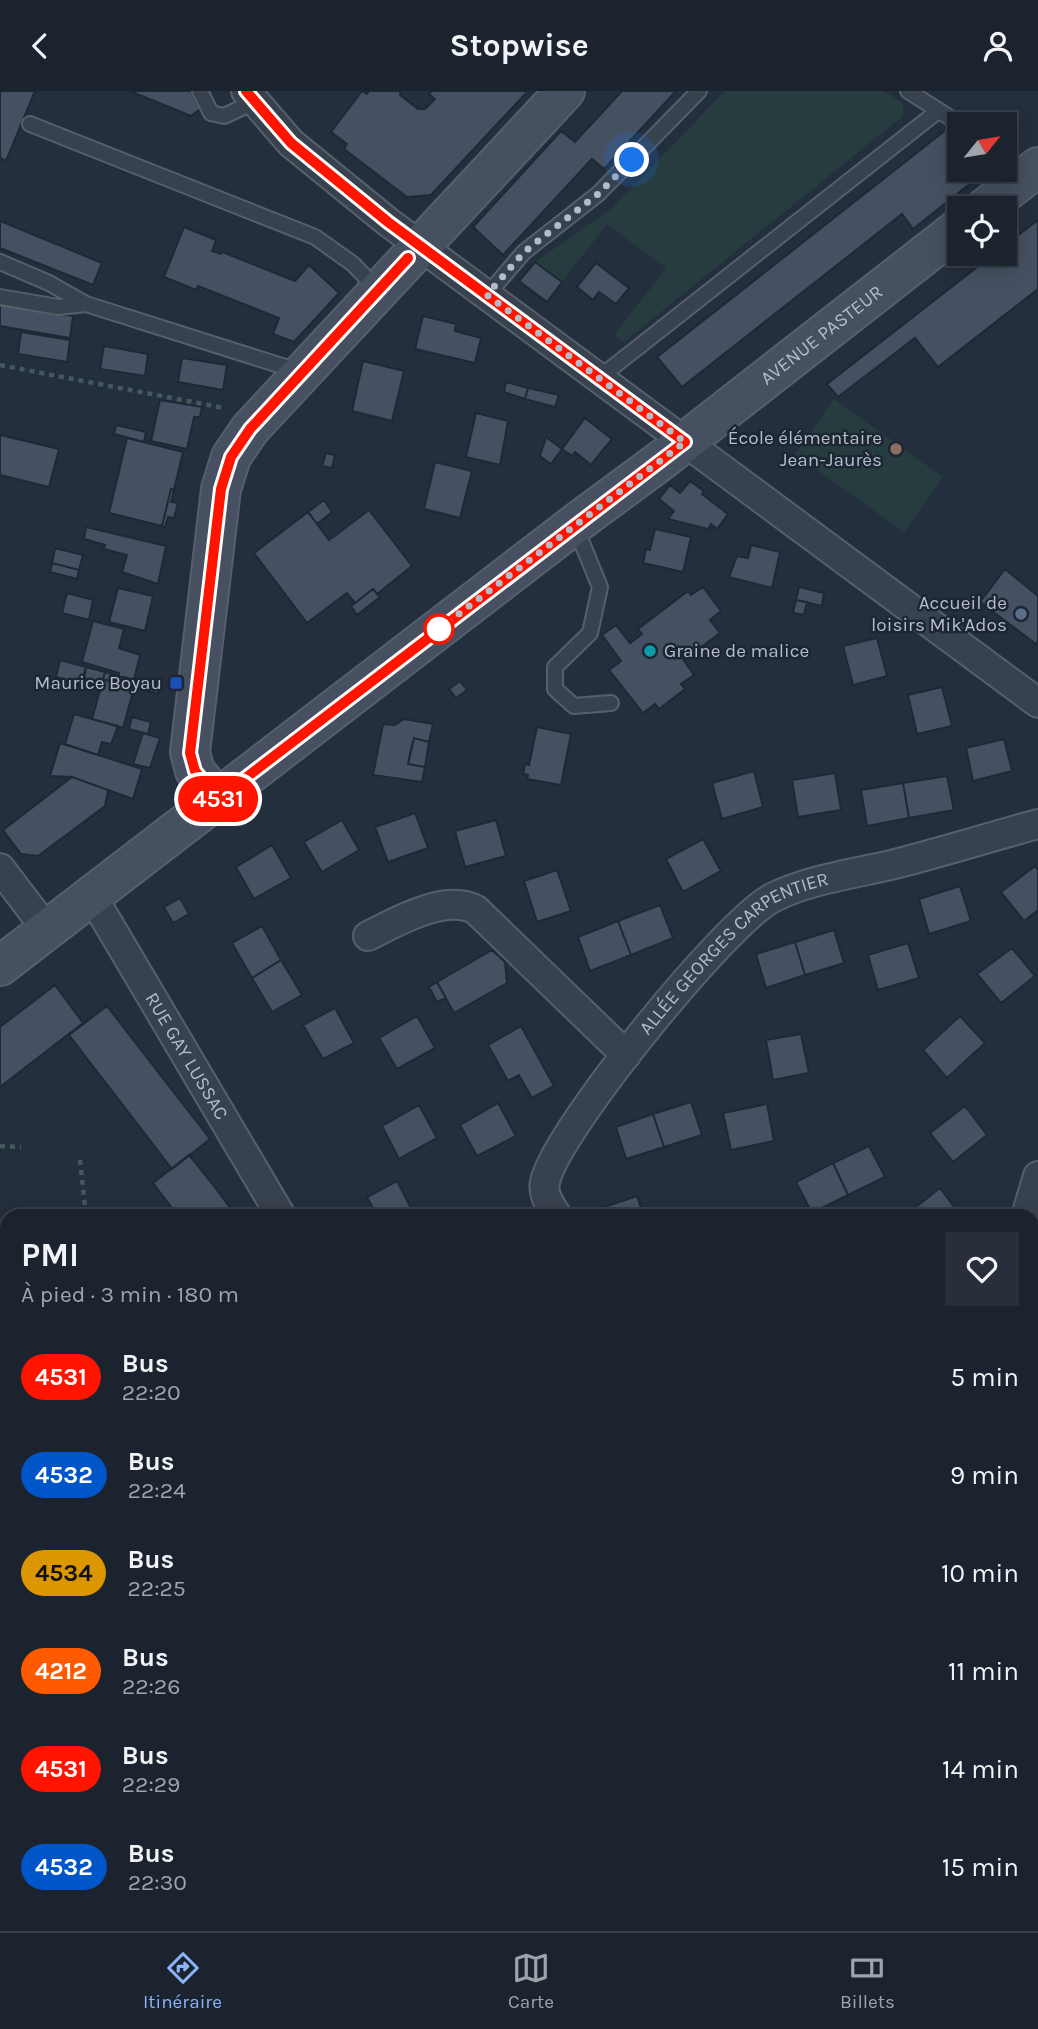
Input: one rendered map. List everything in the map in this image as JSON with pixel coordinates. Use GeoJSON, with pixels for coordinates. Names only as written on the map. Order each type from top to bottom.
{"type":"FeatureCollection","features":[{"type":"Feature","properties":{"kind":"street"},"geometry":{"type":"LineString","coordinates":[[218,799],[195,771],[190,753],[221,489],[231,457],[263,415],[565,91]]}},
{"type":"Feature","properties":{"kind":"street"},"geometry":{"type":"LineString","coordinates":[[250,97],[291,143],[419,246],[1038,703]]}},
{"type":"Feature","properties":{"kind":"street"},"geometry":{"type":"LineString","coordinates":[[1001,196],[1038,167]]}},
{"type":"Feature","properties":{"kind":"street","name":"AVENUE PASTEUR"},"geometry":{"type":"LineString","coordinates":[[0,966],[685,442],[947,237]]}},
{"type":"Feature","properties":{"kind":"street","name":"ALLÉE GEORGES CARPENTIER"},"geometry":{"type":"LineString","coordinates":[[553,1209],[545,1197],[544,1185],[567,1138],[626,1055],[725,938],[769,899],[793,888],[896,864],[1038,824]]}},
{"type":"Feature","properties":{"kind":"street"},"geometry":{"type":"LineString","coordinates":[[0,868],[47,930]]}},
{"type":"Feature","properties":{"kind":"street","name":"RUE GAY LUSSAC"},"geometry":{"type":"LineString","coordinates":[[92,896],[277,1209]]}},
{"type":"Feature","properties":{"kind":"street"},"geometry":{"type":"LineString","coordinates":[[368,936],[421,911],[469,906],[477,910],[626,1055]]}},
{"type":"Feature","properties":{"kind":"street"},"geometry":{"type":"LineString","coordinates":[[1028,1209],[1038,1176]]}},
{"type":"Feature","properties":{"kind":"lane"},"geometry":{"type":"LineString","coordinates":[[200,91],[211,113],[224,116],[250,97]]}},
{"type":"Feature","properties":{"kind":"lane"},"geometry":{"type":"LineString","coordinates":[[487,295],[524,252],[598,194],[699,91]]}},
{"type":"Feature","properties":{"kind":"lane"},"geometry":{"type":"LineString","coordinates":[[908,91],[947,116]]}},
{"type":"Feature","properties":{"kind":"lane"},"geometry":{"type":"LineString","coordinates":[[599,378],[938,111]]}},
{"type":"Feature","properties":{"kind":"lane"},"geometry":{"type":"LineString","coordinates":[[30,124],[315,237],[354,264],[378,291]]}},
{"type":"Feature","properties":{"kind":"lane"},"geometry":{"type":"LineString","coordinates":[[0,263],[49,283],[86,304],[303,372]]}},
{"type":"Feature","properties":{"kind":"lane"},"geometry":{"type":"LineString","coordinates":[[0,297],[58,307],[86,304]]}},
{"type":"Feature","properties":{"kind":"lane"},"geometry":{"type":"LineString","coordinates":[[575,524],[600,587],[590,633],[555,667],[555,689],[574,706],[611,703]]}},
{"type":"Feature","properties":{"kind":"path"},"geometry":{"type":"LineString","coordinates":[[0,365],[263,415]]}},
{"type":"Feature","properties":{"kind":"path"},"geometry":{"type":"LineString","coordinates":[[0,1146],[22,1147]]}},
{"type":"Feature","properties":{"kind":"path"},"geometry":{"type":"LineString","coordinates":[[80,1160],[85,1209]]}},
{"type":"Feature","properties":{"kind":"green space"},"geometry":{"type":"Polygon","coordinates":[[[725,91],[884,91],[903,103],[903,116],[624,342],[614,335],[666,268],[607,224],[562,282],[535,262],[612,208],[725,91]]]}},
{"type":"Feature","properties":{"kind":"green space"},"geometry":{"type":"Polygon","coordinates":[[[834,399],[943,477],[904,532],[795,454],[834,399]]]}},
{"type":"Feature","properties":{"kind":"building"},"geometry":{"type":"Polygon","coordinates":[[[0,91],[35,91],[6,161],[0,158],[0,91]]]}},
{"type":"Feature","properties":{"kind":"building"},"geometry":{"type":"Polygon","coordinates":[[[130,91],[191,91],[200,109],[191,116],[130,91]]]}},
{"type":"Feature","properties":{"kind":"building"},"geometry":{"type":"Polygon","coordinates":[[[362,91],[367,94],[369,91],[398,91],[418,109],[425,109],[435,99],[429,94],[432,91],[528,91],[431,195],[407,197],[344,149],[347,144],[331,132],[362,91]]]}},
{"type":"Feature","properties":{"kind":"building"},"geometry":{"type":"Polygon","coordinates":[[[622,91],[676,91],[604,169],[592,159],[503,255],[473,227],[561,131],[575,142],[622,91]]]}},
{"type":"Feature","properties":{"kind":"building"},"geometry":{"type":"Polygon","coordinates":[[[947,129],[947,182],[972,182],[955,196],[947,196],[947,202],[913,229],[902,214],[682,387],[657,357],[947,129]]]}},
{"type":"Feature","properties":{"kind":"building"},"geometry":{"type":"Polygon","coordinates":[[[1038,220],[1038,289],[938,367],[915,338],[838,397],[827,384],[979,266],[1017,266],[1017,236],[1038,220]]]}},
{"type":"Feature","properties":{"kind":"building"},"geometry":{"type":"Polygon","coordinates":[[[0,221],[102,263],[93,285],[0,248],[0,221]]]}},
{"type":"Feature","properties":{"kind":"building"},"geometry":{"type":"Polygon","coordinates":[[[184,227],[216,240],[212,251],[222,252],[295,281],[309,265],[339,293],[294,342],[273,334],[279,318],[198,286],[196,290],[164,277],[184,227]]]}},
{"type":"Feature","properties":{"kind":"building"},"geometry":{"type":"Polygon","coordinates":[[[535,262],[562,282],[547,302],[519,281],[535,262]]]}},
{"type":"Feature","properties":{"kind":"building"},"geometry":{"type":"Polygon","coordinates":[[[596,263],[629,288],[616,304],[599,292],[593,300],[577,287],[596,263]]]}},
{"type":"Feature","properties":{"kind":"building"},"geometry":{"type":"Polygon","coordinates":[[[0,304],[73,316],[70,338],[0,326],[0,304]]]}},
{"type":"Feature","properties":{"kind":"building"},"geometry":{"type":"Polygon","coordinates":[[[423,316],[456,324],[455,331],[481,338],[475,363],[415,349],[423,316]]]}},
{"type":"Feature","properties":{"kind":"building"},"geometry":{"type":"Polygon","coordinates":[[[21,332],[70,340],[67,362],[18,354],[21,332]]]}},
{"type":"Feature","properties":{"kind":"building"},"geometry":{"type":"Polygon","coordinates":[[[104,346],[148,354],[145,376],[100,369],[104,346]]]}},
{"type":"Feature","properties":{"kind":"building"},"geometry":{"type":"Polygon","coordinates":[[[182,358],[227,365],[223,390],[178,382],[182,358]]]}},
{"type":"Feature","properties":{"kind":"building"},"geometry":{"type":"Polygon","coordinates":[[[363,361],[404,371],[392,421],[352,411],[363,361]]]}},
{"type":"Feature","properties":{"kind":"building"},"geometry":{"type":"Polygon","coordinates":[[[506,382],[528,388],[525,399],[504,392],[506,382]]]}},
{"type":"Feature","properties":{"kind":"building"},"geometry":{"type":"Polygon","coordinates":[[[528,388],[559,395],[555,407],[525,399],[528,388]]]}},
{"type":"Feature","properties":{"kind":"building"},"geometry":{"type":"Polygon","coordinates":[[[160,400],[202,407],[200,417],[194,417],[187,449],[151,441],[160,400]]]}},
{"type":"Feature","properties":{"kind":"building"},"geometry":{"type":"Polygon","coordinates":[[[476,413],[508,421],[500,465],[466,457],[476,413]]]}},
{"type":"Feature","properties":{"kind":"building"},"geometry":{"type":"Polygon","coordinates":[[[585,418],[612,439],[591,465],[575,452],[572,456],[562,449],[585,418]]]}},
{"type":"Feature","properties":{"kind":"building"},"geometry":{"type":"Polygon","coordinates":[[[116,425],[146,432],[144,442],[114,434],[116,425]]]}},
{"type":"Feature","properties":{"kind":"building"},"geometry":{"type":"Polygon","coordinates":[[[0,435],[59,449],[49,487],[0,475],[0,435]]]}},
{"type":"Feature","properties":{"kind":"building"},"geometry":{"type":"Polygon","coordinates":[[[546,437],[562,449],[551,464],[540,456],[546,437]]]}},
{"type":"Feature","properties":{"kind":"building"},"geometry":{"type":"Polygon","coordinates":[[[127,438],[183,452],[162,526],[109,513],[127,438]]]}},
{"type":"Feature","properties":{"kind":"building"},"geometry":{"type":"Polygon","coordinates":[[[326,453],[335,455],[332,468],[322,466],[326,453]]]}},
{"type":"Feature","properties":{"kind":"building"},"geometry":{"type":"Polygon","coordinates":[[[435,462],[472,471],[460,518],[424,509],[435,462]]]}},
{"type":"Feature","properties":{"kind":"building"},"geometry":{"type":"Polygon","coordinates":[[[690,481],[728,514],[717,529],[711,524],[708,529],[668,519],[674,511],[659,499],[670,485],[680,493],[690,481]]]}},
{"type":"Feature","properties":{"kind":"building"},"geometry":{"type":"Polygon","coordinates":[[[171,489],[174,490],[171,502],[178,503],[174,518],[168,517],[165,527],[162,526],[171,489]]]}},
{"type":"Feature","properties":{"kind":"building"},"geometry":{"type":"Polygon","coordinates":[[[324,500],[332,512],[317,524],[308,512],[324,500]]]}},
{"type":"Feature","properties":{"kind":"building"},"geometry":{"type":"Polygon","coordinates":[[[369,510],[412,566],[377,594],[373,589],[355,603],[347,593],[307,623],[254,553],[308,512],[329,540],[369,510]]]}},
{"type":"Feature","properties":{"kind":"building"},"geometry":{"type":"Polygon","coordinates":[[[86,527],[166,546],[158,584],[122,572],[127,555],[104,549],[105,545],[84,539],[86,527]]]}},
{"type":"Feature","properties":{"kind":"building"},"geometry":{"type":"Polygon","coordinates":[[[655,529],[691,537],[683,572],[643,563],[646,549],[650,550],[655,529]]]}},
{"type":"Feature","properties":{"kind":"building"},"geometry":{"type":"Polygon","coordinates":[[[751,545],[780,552],[772,588],[729,577],[737,556],[748,558],[751,545]]]}},
{"type":"Feature","properties":{"kind":"building"},"geometry":{"type":"Polygon","coordinates":[[[55,548],[83,555],[79,570],[52,563],[55,548]]]}},
{"type":"Feature","properties":{"kind":"building"},"geometry":{"type":"Polygon","coordinates":[[[52,563],[79,570],[77,579],[50,572],[52,563]]]}},
{"type":"Feature","properties":{"kind":"building"},"geometry":{"type":"Polygon","coordinates":[[[1005,569],[1038,596],[1036,644],[980,602],[1005,569]]]}},
{"type":"Feature","properties":{"kind":"building","name":"Graine de malice"},"geometry":{"type":"Polygon","coordinates":[[[703,587],[721,611],[710,620],[720,633],[693,653],[689,648],[680,655],[694,675],[681,684],[685,689],[659,709],[655,704],[643,713],[609,670],[621,661],[602,635],[616,625],[630,643],[642,634],[638,629],[688,591],[691,595],[703,587]]]}},
{"type":"Feature","properties":{"kind":"building"},"geometry":{"type":"Polygon","coordinates":[[[799,587],[824,593],[822,606],[796,600],[799,587]]]}},
{"type":"Feature","properties":{"kind":"building"},"geometry":{"type":"Polygon","coordinates":[[[118,588],[153,596],[145,631],[109,622],[118,588]]]}},
{"type":"Feature","properties":{"kind":"building"},"geometry":{"type":"Polygon","coordinates":[[[373,589],[380,597],[357,615],[351,606],[373,589]]]}},
{"type":"Feature","properties":{"kind":"building"},"geometry":{"type":"Polygon","coordinates":[[[67,593],[93,600],[89,620],[62,613],[67,593]]]}},
{"type":"Feature","properties":{"kind":"building"},"geometry":{"type":"Polygon","coordinates":[[[796,600],[807,602],[804,615],[793,613],[796,600]]]}},
{"type":"Feature","properties":{"kind":"building"},"geometry":{"type":"Polygon","coordinates":[[[93,621],[124,629],[119,648],[140,655],[134,680],[82,662],[93,621]]]}},
{"type":"Feature","properties":{"kind":"building"},"geometry":{"type":"Polygon","coordinates":[[[877,638],[887,676],[853,685],[843,646],[877,638]]]}},
{"type":"Feature","properties":{"kind":"building"},"geometry":{"type":"Polygon","coordinates":[[[60,660],[86,667],[81,684],[56,677],[60,660]]]}},
{"type":"Feature","properties":{"kind":"building"},"geometry":{"type":"Polygon","coordinates":[[[86,667],[105,672],[103,679],[134,688],[123,728],[92,719],[102,683],[84,678],[86,667]]]}},
{"type":"Feature","properties":{"kind":"building"},"geometry":{"type":"Polygon","coordinates":[[[105,672],[160,687],[158,694],[103,679],[105,672]]]}},
{"type":"Feature","properties":{"kind":"building"},"geometry":{"type":"Polygon","coordinates":[[[460,681],[467,690],[456,698],[449,689],[460,681]]]}},
{"type":"Feature","properties":{"kind":"building"},"geometry":{"type":"Polygon","coordinates":[[[942,687],[952,726],[917,734],[908,695],[942,687]]]}},
{"type":"Feature","properties":{"kind":"building"},"geometry":{"type":"Polygon","coordinates":[[[74,714],[118,726],[111,744],[102,742],[98,755],[65,744],[74,714]]]}},
{"type":"Feature","properties":{"kind":"building"},"geometry":{"type":"Polygon","coordinates":[[[132,717],[151,722],[148,734],[129,729],[132,717]]]}},
{"type":"Feature","properties":{"kind":"building"},"geometry":{"type":"Polygon","coordinates":[[[404,719],[433,724],[429,742],[414,738],[408,764],[425,767],[422,782],[373,775],[383,724],[395,725],[404,719]]]}},
{"type":"Feature","properties":{"kind":"building"},"geometry":{"type":"Polygon","coordinates":[[[537,727],[571,734],[561,785],[527,779],[528,775],[523,774],[525,764],[529,765],[537,727]]]}},
{"type":"Feature","properties":{"kind":"building"},"geometry":{"type":"Polygon","coordinates":[[[143,733],[160,738],[150,768],[133,764],[143,733]]]}},
{"type":"Feature","properties":{"kind":"building"},"geometry":{"type":"Polygon","coordinates":[[[414,738],[429,742],[425,767],[408,764],[414,738]]]}},
{"type":"Feature","properties":{"kind":"building"},"geometry":{"type":"Polygon","coordinates":[[[1004,739],[1012,771],[973,781],[966,748],[1004,739]]]}},
{"type":"Feature","properties":{"kind":"building"},"geometry":{"type":"Polygon","coordinates":[[[60,743],[142,769],[133,799],[72,777],[50,776],[60,743]]]}},
{"type":"Feature","properties":{"kind":"building"},"geometry":{"type":"Polygon","coordinates":[[[754,771],[763,807],[722,819],[712,783],[754,771]]]}},
{"type":"Feature","properties":{"kind":"building"},"geometry":{"type":"Polygon","coordinates":[[[835,773],[841,810],[798,817],[792,780],[835,773]]]}},
{"type":"Feature","properties":{"kind":"building"},"geometry":{"type":"Polygon","coordinates":[[[947,776],[954,810],[909,818],[903,783],[947,776]]]}},
{"type":"Feature","properties":{"kind":"building"},"geometry":{"type":"Polygon","coordinates":[[[72,777],[108,790],[105,806],[38,856],[21,854],[3,830],[72,777]]]}},
{"type":"Feature","properties":{"kind":"building"},"geometry":{"type":"Polygon","coordinates":[[[903,783],[909,818],[867,826],[861,790],[903,783]]]}},
{"type":"Feature","properties":{"kind":"building"},"geometry":{"type":"Polygon","coordinates":[[[415,813],[428,848],[388,862],[375,827],[415,813]]]}},
{"type":"Feature","properties":{"kind":"building"},"geometry":{"type":"Polygon","coordinates":[[[342,820],[359,850],[322,872],[304,842],[342,820]]]}},
{"type":"Feature","properties":{"kind":"building"},"geometry":{"type":"Polygon","coordinates":[[[496,820],[506,856],[465,867],[455,831],[496,820]]]}},
{"type":"Feature","properties":{"kind":"building"},"geometry":{"type":"Polygon","coordinates":[[[703,839],[721,871],[683,892],[666,859],[703,839]]]}},
{"type":"Feature","properties":{"kind":"building"},"geometry":{"type":"Polygon","coordinates":[[[272,845],[291,878],[254,899],[236,867],[272,845]]]}},
{"type":"Feature","properties":{"kind":"building"},"geometry":{"type":"Polygon","coordinates":[[[1035,866],[1038,870],[1038,910],[1024,921],[1001,892],[1035,866]]]}},
{"type":"Feature","properties":{"kind":"building"},"geometry":{"type":"Polygon","coordinates":[[[557,870],[571,911],[537,922],[524,881],[557,870]]]}},
{"type":"Feature","properties":{"kind":"building"},"geometry":{"type":"Polygon","coordinates":[[[960,886],[971,921],[929,934],[919,899],[960,886]]]}},
{"type":"Feature","properties":{"kind":"building"},"geometry":{"type":"Polygon","coordinates":[[[180,898],[189,914],[173,923],[164,907],[180,898]]]}},
{"type":"Feature","properties":{"kind":"building"},"geometry":{"type":"Polygon","coordinates":[[[660,905],[673,938],[631,955],[618,921],[660,905]]]}},
{"type":"Feature","properties":{"kind":"building"},"geometry":{"type":"Polygon","coordinates":[[[618,921],[631,955],[590,971],[578,937],[618,921]]]}},
{"type":"Feature","properties":{"kind":"building"},"geometry":{"type":"Polygon","coordinates":[[[262,926],[281,960],[252,978],[232,943],[262,926]]]}},
{"type":"Feature","properties":{"kind":"building"},"geometry":{"type":"Polygon","coordinates":[[[834,930],[844,963],[805,975],[795,942],[834,930]]]}},
{"type":"Feature","properties":{"kind":"building"},"geometry":{"type":"Polygon","coordinates":[[[795,942],[805,975],[766,988],[756,954],[795,942]]]}},
{"type":"Feature","properties":{"kind":"building"},"geometry":{"type":"Polygon","coordinates":[[[908,943],[919,978],[878,990],[868,955],[908,943]]]}},
{"type":"Feature","properties":{"kind":"building"},"geometry":{"type":"Polygon","coordinates":[[[1012,948],[1035,976],[1001,1003],[977,974],[1012,948]]]}},
{"type":"Feature","properties":{"kind":"building"},"geometry":{"type":"Polygon","coordinates":[[[492,950],[505,962],[507,983],[454,1013],[437,982],[492,950]]]}},
{"type":"Feature","properties":{"kind":"building"},"geometry":{"type":"Polygon","coordinates":[[[281,960],[302,995],[272,1012],[252,978],[281,960]]]}},
{"type":"Feature","properties":{"kind":"building"},"geometry":{"type":"Polygon","coordinates":[[[437,982],[446,998],[437,1002],[429,987],[437,982]]]}},
{"type":"Feature","properties":{"kind":"building"},"geometry":{"type":"Polygon","coordinates":[[[55,985],[83,1023],[0,1087],[0,1027],[55,985]]]}},
{"type":"Feature","properties":{"kind":"building"},"geometry":{"type":"Polygon","coordinates":[[[107,1006],[210,1139],[172,1169],[69,1035],[107,1006]]]}},
{"type":"Feature","properties":{"kind":"building"},"geometry":{"type":"Polygon","coordinates":[[[335,1008],[354,1043],[323,1059],[303,1025],[335,1008]]]}},
{"type":"Feature","properties":{"kind":"building"},"geometry":{"type":"Polygon","coordinates":[[[417,1016],[435,1048],[397,1069],[379,1038],[417,1016]]]}},
{"type":"Feature","properties":{"kind":"building"},"geometry":{"type":"Polygon","coordinates":[[[960,1016],[985,1043],[947,1078],[923,1050],[960,1016]]]}},
{"type":"Feature","properties":{"kind":"building"},"geometry":{"type":"Polygon","coordinates":[[[521,1026],[554,1086],[532,1098],[519,1075],[508,1081],[488,1045],[521,1026]]]}},
{"type":"Feature","properties":{"kind":"building"},"geometry":{"type":"Polygon","coordinates":[[[801,1034],[809,1073],[773,1080],[766,1040],[801,1034]]]}},
{"type":"Feature","properties":{"kind":"building"},"geometry":{"type":"Polygon","coordinates":[[[691,1102],[702,1135],[664,1147],[653,1114],[691,1102]]]}},
{"type":"Feature","properties":{"kind":"building"},"geometry":{"type":"Polygon","coordinates":[[[498,1103],[516,1136],[477,1156],[460,1125],[498,1103]]]}},
{"type":"Feature","properties":{"kind":"building"},"geometry":{"type":"Polygon","coordinates":[[[767,1104],[774,1141],[731,1150],[723,1113],[767,1104]]]}},
{"type":"Feature","properties":{"kind":"building"},"geometry":{"type":"Polygon","coordinates":[[[419,1105],[437,1138],[399,1159],[382,1126],[419,1105]]]}},
{"type":"Feature","properties":{"kind":"building"},"geometry":{"type":"Polygon","coordinates":[[[965,1106],[987,1135],[953,1162],[930,1133],[965,1106]]]}},
{"type":"Feature","properties":{"kind":"building"},"geometry":{"type":"Polygon","coordinates":[[[653,1114],[664,1147],[626,1159],[616,1127],[653,1114]]]}},
{"type":"Feature","properties":{"kind":"building"},"geometry":{"type":"Polygon","coordinates":[[[869,1146],[885,1177],[848,1195],[833,1163],[869,1146]]]}},
{"type":"Feature","properties":{"kind":"building"},"geometry":{"type":"Polygon","coordinates":[[[189,1155],[231,1209],[173,1209],[153,1183],[189,1155]]]}},
{"type":"Feature","properties":{"kind":"building"},"geometry":{"type":"Polygon","coordinates":[[[833,1163],[848,1195],[820,1209],[810,1209],[796,1182],[833,1163]]]}},
{"type":"Feature","properties":{"kind":"building"},"geometry":{"type":"Polygon","coordinates":[[[397,1181],[411,1209],[373,1209],[367,1197],[397,1181]]]}},
{"type":"Feature","properties":{"kind":"building"},"geometry":{"type":"Polygon","coordinates":[[[940,1188],[956,1209],[913,1209],[940,1188]]]}},
{"type":"Feature","properties":{"kind":"building"},"geometry":{"type":"Polygon","coordinates":[[[637,1196],[642,1209],[598,1209],[637,1196]]]}},
{"type":"Feature","properties":{"kind":"bus line","name":"4531"},"geometry":{"type":"LineString","coordinates":[[246,91],[291,143],[388,222],[685,442],[218,799],[195,771],[190,753],[221,489],[231,457],[250,429],[408,258]]}},
{"type":"Feature","properties":{"kind":"place","name":"École élémentaire Jean-Jaurès"},"geometry":{"type":"Point","coordinates":[896,449]}},
{"type":"Feature","properties":{"kind":"place","name":"Accueil de loisirs Mik'Ados"},"geometry":{"type":"Point","coordinates":[1021,614]}},
{"type":"Feature","properties":{"kind":"place","name":"Graine de malice"},"geometry":{"type":"Point","coordinates":[650,651]}},
{"type":"Feature","properties":{"kind":"place","name":"Maurice Boyau"},"geometry":{"type":"Point","coordinates":[176,683]}},
{"type":"Feature","properties":{"kind":"route"},"geometry":{"type":"LineString","coordinates":[[439,629],[685,442],[487,295],[524,252],[598,194],[632,160]]}}]}
